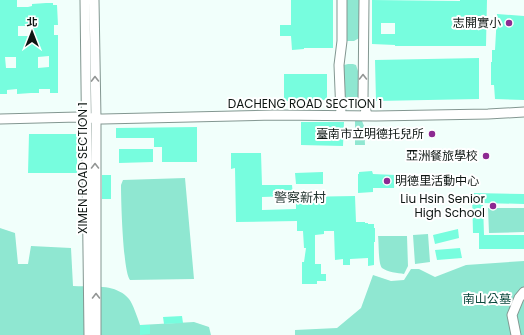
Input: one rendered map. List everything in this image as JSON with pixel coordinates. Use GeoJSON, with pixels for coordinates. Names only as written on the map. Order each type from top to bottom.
{"type":"FeatureCollection","features":[{"type":"Feature","properties":{"kind":"street","name":"XIMEN ROAD SECTION 1"},"geometry":{"type":"LineString","coordinates":[[86,0],[91,118],[96,335]]}},
{"type":"Feature","properties":{"kind":"street","name":"XIMEN ROAD SECTION 1"},"geometry":{"type":"LineString","coordinates":[[89,335],[91,118],[94,0]]}},
{"type":"Feature","properties":{"kind":"street"},"geometry":{"type":"LineString","coordinates":[[341,115],[339,65],[342,41],[342,0]]}},
{"type":"Feature","properties":{"kind":"street"},"geometry":{"type":"LineString","coordinates":[[364,0],[363,100],[367,115]]}},
{"type":"Feature","properties":{"kind":"street","name":"DACHENG ROAD SECTION 1"},"geometry":{"type":"LineString","coordinates":[[0,119],[78,117],[488,114],[524,112]]}},
{"type":"Feature","properties":{"kind":"street"},"geometry":{"type":"LineString","coordinates":[[516,335],[512,314],[519,298],[524,292]]}},
{"type":"Feature","properties":{"kind":"green space"},"geometry":{"type":"Polygon","coordinates":[[[344,0],[361,0],[361,37],[354,41],[347,41],[343,38],[344,0]]]}},
{"type":"Feature","properties":{"kind":"green space"},"geometry":{"type":"Polygon","coordinates":[[[344,65],[356,65],[358,71],[360,95],[356,101],[345,101],[342,69],[344,65]]]}},
{"type":"Feature","properties":{"kind":"green space"},"geometry":{"type":"Polygon","coordinates":[[[355,121],[362,121],[364,126],[365,145],[355,145],[355,121]]]}},
{"type":"Feature","properties":{"kind":"green space"},"geometry":{"type":"Polygon","coordinates":[[[185,178],[194,279],[130,280],[126,264],[123,235],[121,185],[123,180],[185,178]]]}},
{"type":"Feature","properties":{"kind":"green space"},"geometry":{"type":"Polygon","coordinates":[[[488,208],[524,208],[524,232],[489,233],[488,208]]]}},
{"type":"Feature","properties":{"kind":"green space"},"geometry":{"type":"Polygon","coordinates":[[[0,228],[15,233],[18,264],[28,264],[31,246],[71,248],[73,286],[110,288],[124,294],[131,301],[140,325],[194,322],[209,327],[211,335],[0,335],[0,228]]]}},
{"type":"Feature","properties":{"kind":"green space"},"geometry":{"type":"Polygon","coordinates":[[[428,234],[430,262],[415,264],[413,235],[428,234]]]}},
{"type":"Feature","properties":{"kind":"green space"},"geometry":{"type":"Polygon","coordinates":[[[378,236],[407,236],[408,266],[404,274],[382,268],[379,258],[378,236]]]}},
{"type":"Feature","properties":{"kind":"green space","name":"南山公墓"},"geometry":{"type":"Polygon","coordinates":[[[524,261],[524,335],[295,335],[295,330],[337,328],[361,308],[373,275],[391,281],[404,280],[411,269],[419,269],[435,277],[466,265],[524,261]]]}},
{"type":"Feature","properties":{"kind":"building"},"geometry":{"type":"Polygon","coordinates":[[[0,0],[17,0],[17,7],[28,7],[32,6],[32,4],[46,3],[53,3],[53,5],[57,5],[58,25],[54,25],[54,35],[58,35],[58,93],[50,93],[50,89],[39,89],[39,93],[17,94],[17,89],[7,90],[7,94],[0,94],[0,0]],[[18,26],[18,36],[32,36],[32,26],[18,26]],[[49,56],[38,57],[38,68],[49,67],[49,56]],[[5,57],[6,68],[16,68],[16,57],[5,57]]]}},
{"type":"Feature","properties":{"kind":"building"},"geometry":{"type":"Polygon","coordinates":[[[291,0],[333,0],[333,48],[304,48],[292,50],[291,36],[280,36],[280,25],[291,25],[291,0]]]}},
{"type":"Feature","properties":{"kind":"building"},"geometry":{"type":"Polygon","coordinates":[[[372,0],[487,0],[486,46],[395,46],[372,44],[372,0]],[[381,23],[381,34],[395,34],[395,23],[381,23]]]}},
{"type":"Feature","properties":{"kind":"building"},"geometry":{"type":"Polygon","coordinates":[[[497,14],[524,16],[524,100],[495,99],[494,85],[491,85],[491,62],[492,50],[495,50],[497,14]]]}},
{"type":"Feature","properties":{"kind":"building"},"geometry":{"type":"Polygon","coordinates":[[[479,58],[479,99],[376,101],[375,60],[479,58]]]}},
{"type":"Feature","properties":{"kind":"building"},"geometry":{"type":"Polygon","coordinates":[[[284,74],[327,74],[327,100],[284,101],[284,74]]]}},
{"type":"Feature","properties":{"kind":"building"},"geometry":{"type":"Polygon","coordinates":[[[301,122],[344,122],[343,146],[301,145],[301,122]]]}},
{"type":"Feature","properties":{"kind":"building"},"geometry":{"type":"Polygon","coordinates":[[[197,127],[197,162],[162,162],[162,147],[154,147],[154,138],[116,138],[116,128],[197,127]]]}},
{"type":"Feature","properties":{"kind":"building"},"geometry":{"type":"Polygon","coordinates":[[[29,134],[77,134],[77,173],[28,173],[29,134]]]}},
{"type":"Feature","properties":{"kind":"building"},"geometry":{"type":"Polygon","coordinates":[[[119,149],[153,149],[153,162],[119,163],[119,149]]]}},
{"type":"Feature","properties":{"kind":"building"},"geometry":{"type":"Polygon","coordinates":[[[231,153],[261,153],[262,185],[292,185],[293,196],[262,197],[262,210],[296,209],[296,197],[355,196],[356,222],[374,224],[374,265],[368,266],[368,258],[350,259],[350,265],[343,265],[343,259],[335,260],[334,231],[324,231],[324,234],[315,235],[315,264],[321,264],[321,274],[326,274],[326,281],[317,281],[317,284],[302,284],[302,262],[304,262],[306,248],[304,248],[303,231],[297,231],[297,221],[236,222],[235,168],[231,169],[231,153]]]}},
{"type":"Feature","properties":{"kind":"building"},"geometry":{"type":"Polygon","coordinates":[[[372,171],[373,174],[395,175],[394,188],[373,188],[373,192],[358,193],[359,172],[372,171]]]}},
{"type":"Feature","properties":{"kind":"building"},"geometry":{"type":"Polygon","coordinates":[[[323,172],[323,184],[296,184],[295,173],[323,172]]]}},
{"type":"Feature","properties":{"kind":"building"},"geometry":{"type":"Polygon","coordinates":[[[102,175],[111,175],[111,199],[102,199],[102,175]]]}},
{"type":"Feature","properties":{"kind":"building"},"geometry":{"type":"Polygon","coordinates":[[[472,193],[524,194],[524,204],[483,203],[484,235],[524,235],[524,249],[479,249],[479,233],[473,233],[472,193]]]}},
{"type":"Feature","properties":{"kind":"building"},"geometry":{"type":"Polygon","coordinates":[[[458,229],[459,238],[435,244],[433,235],[458,229]]]}},
{"type":"Feature","properties":{"kind":"building"},"geometry":{"type":"Polygon","coordinates":[[[460,248],[462,258],[437,260],[435,250],[460,248]]]}},
{"type":"Feature","properties":{"kind":"building"},"geometry":{"type":"Polygon","coordinates":[[[182,316],[183,323],[164,324],[163,317],[182,316]]]}},
{"type":"Feature","properties":{"kind":"building"},"geometry":{"type":"Polygon","coordinates":[[[140,325],[150,325],[150,334],[140,335],[140,325]]]}},
{"type":"Feature","properties":{"kind":"place","name":"志開實小"},"geometry":{"type":"Point","coordinates":[509,23]}},
{"type":"Feature","properties":{"kind":"place","name":"臺南市立明德托兒所"},"geometry":{"type":"Point","coordinates":[432,134]}},
{"type":"Feature","properties":{"kind":"place","name":"亞洲餐旅學校"},"geometry":{"type":"Point","coordinates":[486,156]}},
{"type":"Feature","properties":{"kind":"place","name":"明德里活動中心"},"geometry":{"type":"Point","coordinates":[387,181]}},
{"type":"Feature","properties":{"kind":"place","name":"Liu Hsin Senior High School"},"geometry":{"type":"Point","coordinates":[493,206]}},
{"type":"Feature","properties":{"kind":"district","name":"警察新村"},"geometry":{"type":"Point","coordinates":[300,197]}}]}
